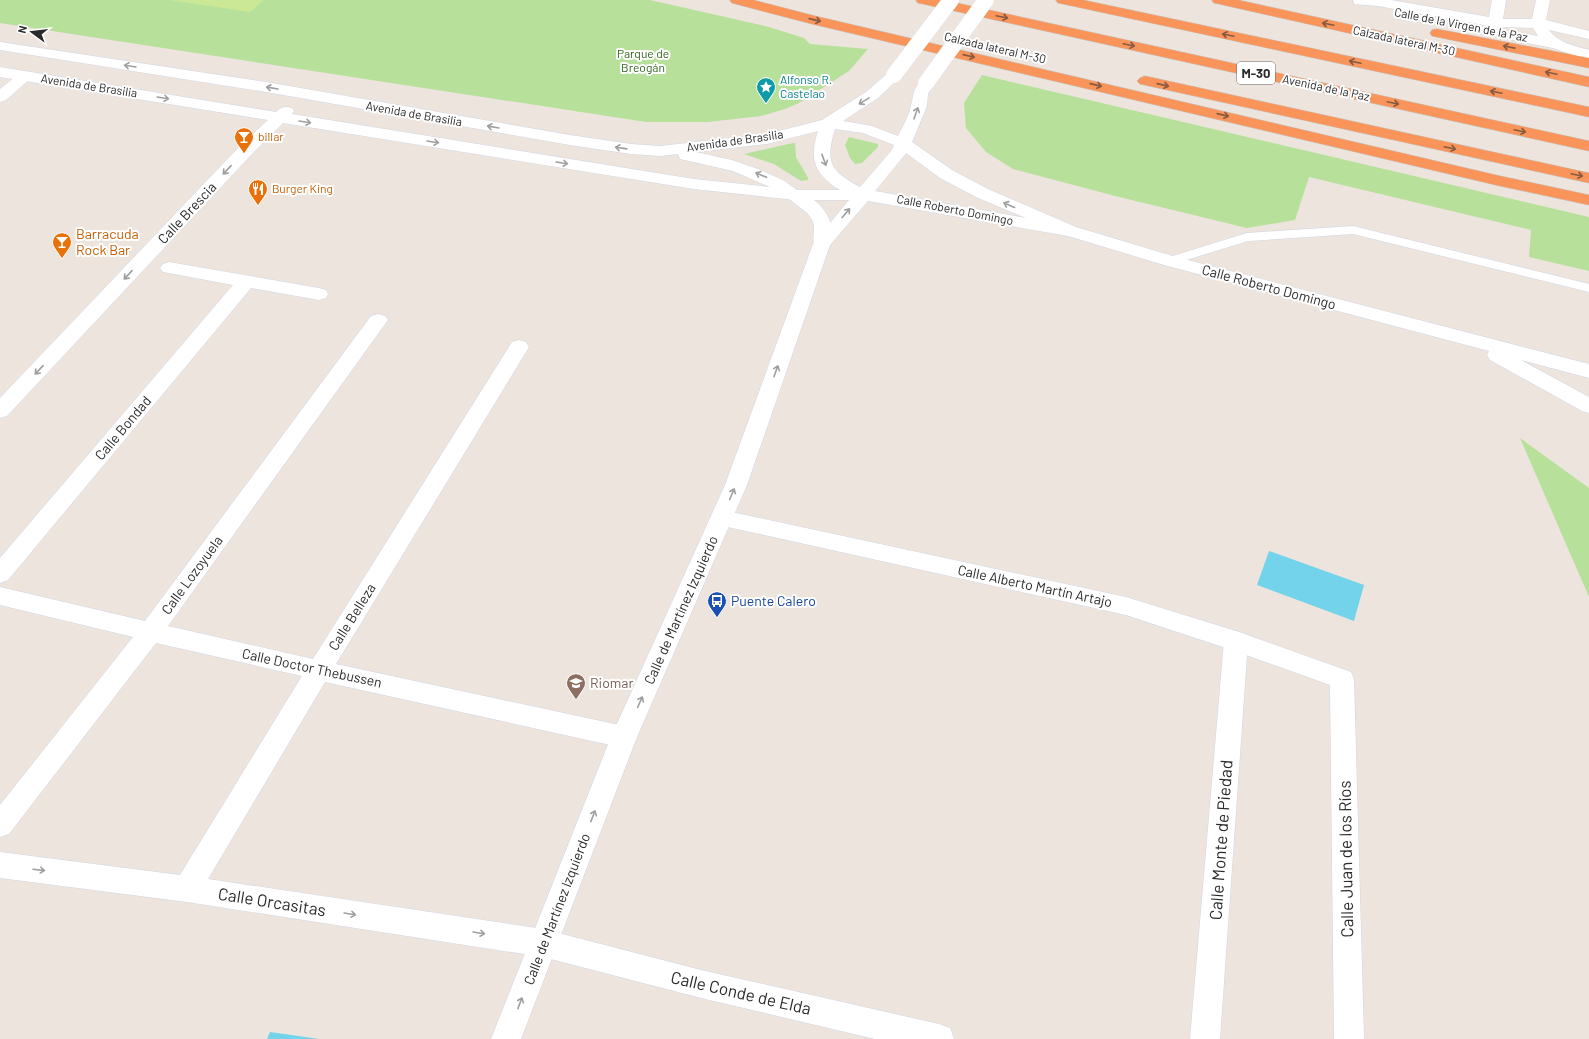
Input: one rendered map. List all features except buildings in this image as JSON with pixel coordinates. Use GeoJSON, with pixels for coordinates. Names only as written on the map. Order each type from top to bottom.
{"type":"FeatureCollection","features":[{"type":"Feature","properties":{"kind":"highway"},"geometry":{"type":"LineString","coordinates":[[737,0],[812,20],[1492,179],[1589,200]]}},
{"type":"Feature","properties":{"kind":"highway","name":"Calzada lateral M-30"},"geometry":{"type":"LineString","coordinates":[[769,0],[820,9],[982,45]]}},
{"type":"Feature","properties":{"kind":"highway","name":"Avenida de la Paz"},"geometry":{"type":"LineString","coordinates":[[923,0],[1589,146]]}},
{"type":"Feature","properties":{"kind":"highway","name":"M-30"},"geometry":{"type":"LineString","coordinates":[[1063,0],[1589,112]]}},
{"type":"Feature","properties":{"kind":"highway","name":"Calzada lateral M-30"},"geometry":{"type":"LineString","coordinates":[[1219,0],[1589,82]]}},
{"type":"Feature","properties":{"kind":"highway"},"geometry":{"type":"LineString","coordinates":[[1251,0],[1325,11],[1394,24]]}},
{"type":"Feature","properties":{"kind":"highway"},"geometry":{"type":"LineString","coordinates":[[1424,30],[1589,63]]}},
{"type":"Feature","properties":{"kind":"highway","name":"M-30"},"geometry":{"type":"LineString","coordinates":[[1128,78],[1589,178]]}},
{"type":"Feature","properties":{"kind":"highway","name":"M-30"},"geometry":{"type":"LineString","coordinates":[[1221,98],[1307,107],[1589,164]]}},
{"type":"Feature","properties":{"kind":"street"},"geometry":{"type":"LineString","coordinates":[[862,195],[828,172],[821,153],[828,123],[872,96],[894,75],[951,0]]}},
{"type":"Feature","properties":{"kind":"street","name":"Calle de Martínez Izquierdo"},"geometry":{"type":"LineString","coordinates":[[822,244],[892,160],[903,143],[912,124],[919,106],[920,94],[926,83],[986,0]]}},
{"type":"Feature","properties":{"kind":"street"},"geometry":{"type":"LineString","coordinates":[[1490,27],[1499,0]]}},
{"type":"Feature","properties":{"kind":"street"},"geometry":{"type":"LineString","coordinates":[[1530,0],[1536,0]]}},
{"type":"Feature","properties":{"kind":"street"},"geometry":{"type":"LineString","coordinates":[[1543,0],[1539,23],[1544,32],[1555,44]]}},
{"type":"Feature","properties":{"kind":"street","name":"Calle de la Virgen de la Paz"},"geometry":{"type":"LineString","coordinates":[[1589,35],[1539,23],[1490,27],[1377,9],[1359,1],[1378,2],[1490,27],[1555,44],[1589,55]]}},
{"type":"Feature","properties":{"kind":"street","name":"Avenida de Brasilia"},"geometry":{"type":"LineString","coordinates":[[0,46],[266,87],[570,140],[630,149],[660,151],[767,139],[828,123]]}},
{"type":"Feature","properties":{"kind":"street","name":"Avenida de Brasilia"},"geometry":{"type":"LineString","coordinates":[[0,72],[694,184],[795,195],[862,195]]}},
{"type":"Feature","properties":{"kind":"street"},"geometry":{"type":"LineString","coordinates":[[0,97],[25,76]]}},
{"type":"Feature","properties":{"kind":"street","name":"Calle Brescia"},"geometry":{"type":"LineString","coordinates":[[0,412],[278,117],[296,106],[306,104],[325,103],[366,105]]}},
{"type":"Feature","properties":{"kind":"street","name":"Calle Roberto Domingo"},"geometry":{"type":"LineString","coordinates":[[828,123],[866,129],[903,143],[946,174],[982,192],[1070,231],[1170,261],[1468,339]]}},
{"type":"Feature","properties":{"kind":"street","name":"Calle de Martínez Izquierdo"},"geometry":{"type":"LineString","coordinates":[[506,1039],[624,738],[736,485],[822,244],[823,225],[810,206],[772,180],[739,168],[704,158],[660,151]]}},
{"type":"Feature","properties":{"kind":"street","name":"Calle Roberto Domingo"},"geometry":{"type":"LineString","coordinates":[[862,195],[908,200],[1004,220],[1070,231]]}},
{"type":"Feature","properties":{"kind":"street"},"geometry":{"type":"LineString","coordinates":[[169,268],[319,294]]}},
{"type":"Feature","properties":{"kind":"street","name":"Calle Bondad"},"geometry":{"type":"LineString","coordinates":[[0,574],[246,282]]}},
{"type":"Feature","properties":{"kind":"street","name":"Calle Lozoyuela"},"geometry":{"type":"LineString","coordinates":[[0,825],[150,633],[378,320]]}},
{"type":"Feature","properties":{"kind":"street"},"geometry":{"type":"LineString","coordinates":[[1468,339],[1589,371]]}},
{"type":"Feature","properties":{"kind":"street"},"geometry":{"type":"LineString","coordinates":[[1468,339],[1589,406]]}},
{"type":"Feature","properties":{"kind":"street","name":"Calle Belleza"},"geometry":{"type":"LineString","coordinates":[[187,889],[320,669],[519,347]]}},
{"type":"Feature","properties":{"kind":"street","name":"Calle Alberto Martín Artajo"},"geometry":{"type":"LineString","coordinates":[[722,518],[1126,606],[1236,641],[1342,679]]}},
{"type":"Feature","properties":{"kind":"street","name":"Calle Doctor Thebussen"},"geometry":{"type":"LineString","coordinates":[[0,596],[150,633],[320,669],[624,738]]}},
{"type":"Feature","properties":{"kind":"street","name":"Calle Monte de Piedad"},"geometry":{"type":"LineString","coordinates":[[1205,1039],[1236,641]]}},
{"type":"Feature","properties":{"kind":"street","name":"Calle Juan de los Ríos"},"geometry":{"type":"LineString","coordinates":[[1342,679],[1349,1039]]}},
{"type":"Feature","properties":{"kind":"street","name":"Calle Orcasitas"},"geometry":{"type":"LineString","coordinates":[[0,865],[187,889],[543,943]]}},
{"type":"Feature","properties":{"kind":"street","name":"Calle Conde de Elda"},"geometry":{"type":"LineString","coordinates":[[543,943],[701,984],[939,1039]]}},
{"type":"Feature","properties":{"kind":"lane"},"geometry":{"type":"LineString","coordinates":[[1170,261],[1247,237],[1353,230],[1589,288]]}},
{"type":"Feature","properties":{"kind":"green space","name":"Parque de Breogán"},"geometry":{"type":"Polygon","coordinates":[[[0,0],[650,0],[769,27],[804,38],[810,44],[868,49],[849,71],[799,103],[785,109],[761,116],[708,122],[646,122],[0,23],[0,0]]]}},
{"type":"Feature","properties":{"kind":"green space"},"geometry":{"type":"Polygon","coordinates":[[[169,0],[264,0],[250,12],[169,0]]]}},
{"type":"Feature","properties":{"kind":"green space"},"geometry":{"type":"Polygon","coordinates":[[[982,75],[1589,217],[1589,271],[1529,257],[1531,230],[1309,177],[1295,220],[1247,228],[1115,196],[1013,169],[986,152],[966,128],[964,103],[982,75]]]}},
{"type":"Feature","properties":{"kind":"green space"},"geometry":{"type":"Polygon","coordinates":[[[849,137],[878,144],[878,147],[862,163],[855,164],[850,158],[845,145],[849,137]]]}},
{"type":"Feature","properties":{"kind":"green space"},"geometry":{"type":"Polygon","coordinates":[[[795,143],[796,157],[808,180],[801,181],[774,164],[744,154],[795,143]]]}},
{"type":"Feature","properties":{"kind":"green space"},"geometry":{"type":"Polygon","coordinates":[[[1520,438],[1589,488],[1589,597],[1520,438]]]}},
{"type":"Feature","properties":{"kind":"water"},"geometry":{"type":"Polygon","coordinates":[[[1269,551],[1364,585],[1354,621],[1257,585],[1269,551]]]}},
{"type":"Feature","properties":{"kind":"water"},"geometry":{"type":"Polygon","coordinates":[[[270,1032],[319,1039],[267,1039],[270,1032]]]}},
{"type":"Feature","properties":{"kind":"place","name":"Alfonso R. Castelao"},"geometry":{"type":"Point","coordinates":[766,104]}},
{"type":"Feature","properties":{"kind":"place","name":"billar"},"geometry":{"type":"Point","coordinates":[244,154]}},
{"type":"Feature","properties":{"kind":"place","name":"Burger King"},"geometry":{"type":"Point","coordinates":[258,206]}},
{"type":"Feature","properties":{"kind":"place","name":"Barracuda Rock Bar"},"geometry":{"type":"Point","coordinates":[62,259]}},
{"type":"Feature","properties":{"kind":"place","name":"Puente Calero"},"geometry":{"type":"Point","coordinates":[717,618]}},
{"type":"Feature","properties":{"kind":"place","name":"Riomar"},"geometry":{"type":"Point","coordinates":[576,700]}}]}
